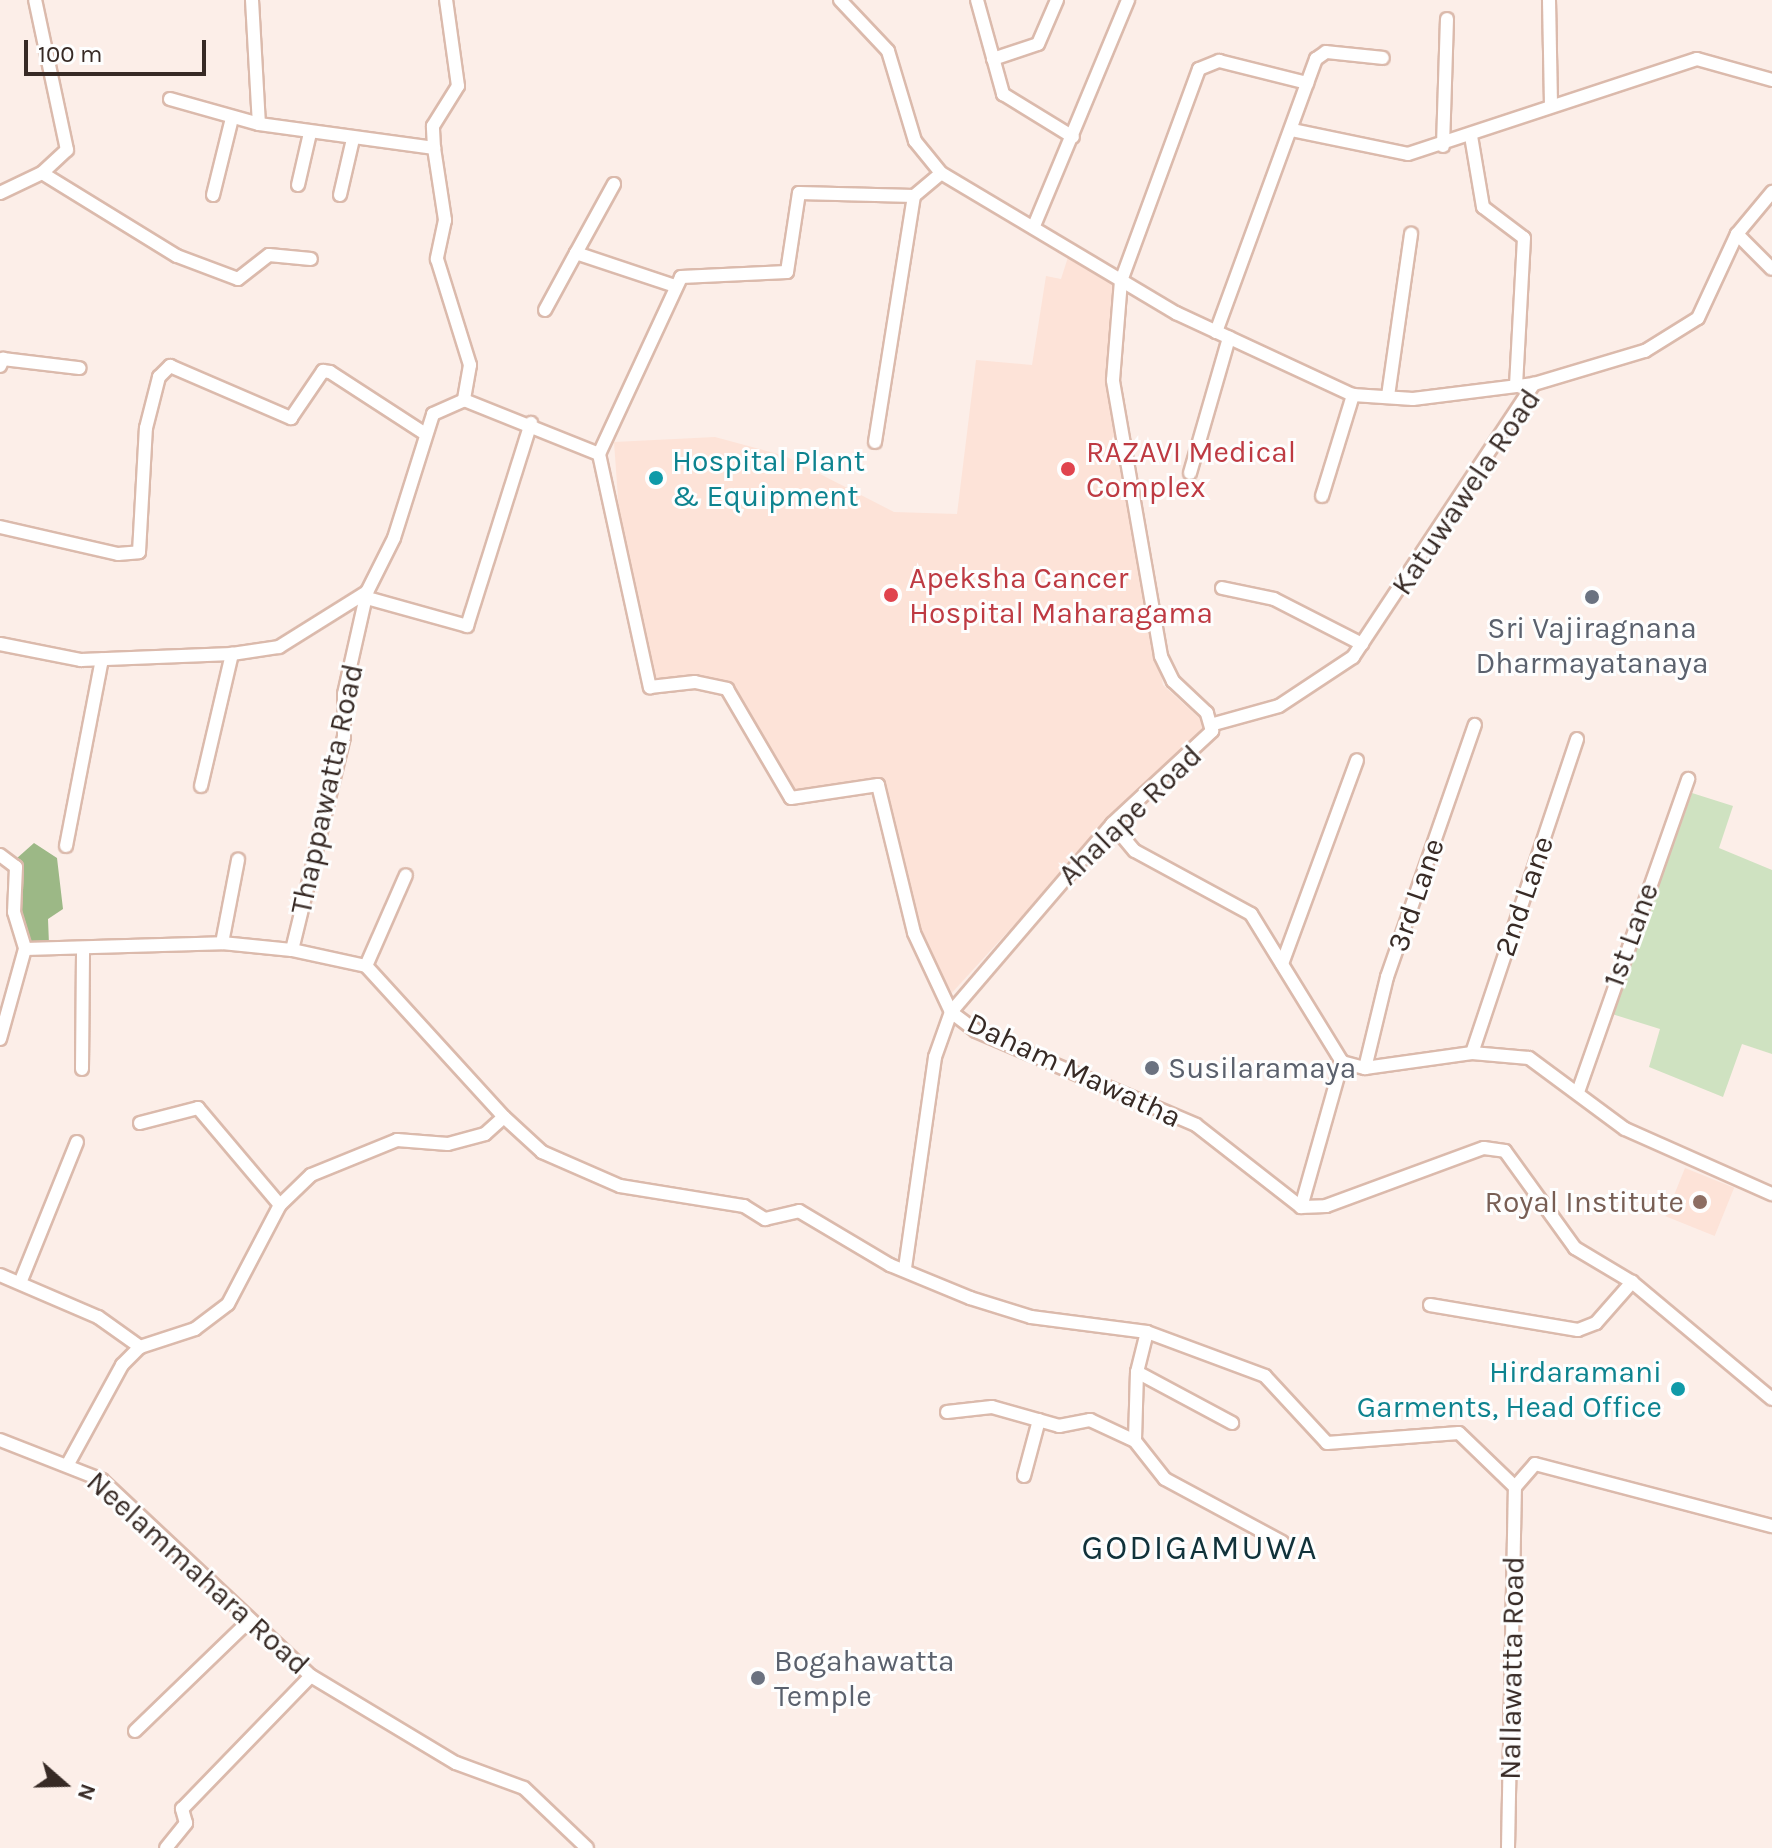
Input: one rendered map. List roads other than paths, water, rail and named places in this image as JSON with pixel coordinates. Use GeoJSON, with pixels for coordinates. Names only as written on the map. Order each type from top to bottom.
{"type":"FeatureCollection","features":[{"type":"Feature","properties":{"kind":"street"},"geometry":{"type":"LineString","coordinates":[[0,193],[42,173],[67,150],[35,0]]}},
{"type":"Feature","properties":{"kind":"street"},"geometry":{"type":"LineString","coordinates":[[252,0],[259,124]]}},
{"type":"Feature","properties":{"kind":"street"},"geometry":{"type":"LineString","coordinates":[[446,0],[458,86],[433,126],[445,220],[437,259],[470,365],[464,400]]}},
{"type":"Feature","properties":{"kind":"street"},"geometry":{"type":"LineString","coordinates":[[840,0],[888,51],[915,141],[941,173],[1034,226],[1121,281],[1216,332],[1353,395],[1388,396],[1534,384]]}},
{"type":"Feature","properties":{"kind":"street"},"geometry":{"type":"LineString","coordinates":[[977,0],[1003,94],[1073,137]]}},
{"type":"Feature","properties":{"kind":"street"},"geometry":{"type":"LineString","coordinates":[[993,59],[1038,44],[1057,0]]}},
{"type":"Feature","properties":{"kind":"street"},"geometry":{"type":"LineString","coordinates":[[1034,226],[1128,0]]}},
{"type":"Feature","properties":{"kind":"street"},"geometry":{"type":"LineString","coordinates":[[1549,0],[1551,104]]}},
{"type":"Feature","properties":{"kind":"street"},"geometry":{"type":"LineString","coordinates":[[1443,146],[1447,19]]}},
{"type":"Feature","properties":{"kind":"street"},"geometry":{"type":"LineString","coordinates":[[1216,332],[1307,83],[1326,52],[1383,58]]}},
{"type":"Feature","properties":{"kind":"street"},"geometry":{"type":"LineString","coordinates":[[1292,130],[1377,151],[1443,146],[1551,104],[1697,59],[1772,80]]}},
{"type":"Feature","properties":{"kind":"street","name":"Ahalape Road"},"geometry":{"type":"LineString","coordinates":[[905,1268],[935,1057],[951,1012],[1112,824],[1199,751],[1214,724],[1173,681],[1161,656],[1113,380],[1121,281],[1199,69],[1219,61],[1307,83]]}},
{"type":"Feature","properties":{"kind":"street"},"geometry":{"type":"LineString","coordinates":[[170,99],[259,124],[434,148]]}},
{"type":"Feature","properties":{"kind":"street"},"geometry":{"type":"LineString","coordinates":[[213,195],[232,118]]}},
{"type":"Feature","properties":{"kind":"street"},"geometry":{"type":"LineString","coordinates":[[298,185],[310,133]]}},
{"type":"Feature","properties":{"kind":"street"},"geometry":{"type":"LineString","coordinates":[[1471,136],[1483,207],[1524,238],[1516,384]]}},
{"type":"Feature","properties":{"kind":"street"},"geometry":{"type":"LineString","coordinates":[[340,195],[353,139]]}},
{"type":"Feature","properties":{"kind":"street"},"geometry":{"type":"LineString","coordinates":[[42,173],[177,256],[238,279],[269,255],[311,259]]}},
{"type":"Feature","properties":{"kind":"street"},"geometry":{"type":"LineString","coordinates":[[875,442],[914,196],[941,173]]}},
{"type":"Feature","properties":{"kind":"street"},"geometry":{"type":"LineString","coordinates":[[545,310],[614,184]]}},
{"type":"Feature","properties":{"kind":"street","name":"Katuwawela Road"},"geometry":{"type":"LineString","coordinates":[[1214,724],[1279,706],[1362,644],[1534,384],[1645,351],[1698,318],[1737,234],[1772,192]]}},
{"type":"Feature","properties":{"kind":"street"},"geometry":{"type":"LineString","coordinates":[[0,644],[102,659],[232,654],[279,647],[367,595],[394,538],[424,433],[444,404],[464,400],[531,423],[599,454],[681,277],[787,272],[799,193],[914,196]]}},
{"type":"Feature","properties":{"kind":"street"},"geometry":{"type":"LineString","coordinates":[[1388,396],[1411,234]]}},
{"type":"Feature","properties":{"kind":"street"},"geometry":{"type":"LineString","coordinates":[[1737,234],[1772,269]]}},
{"type":"Feature","properties":{"kind":"street"},"geometry":{"type":"LineString","coordinates":[[576,253],[675,286]]}},
{"type":"Feature","properties":{"kind":"street"},"geometry":{"type":"LineString","coordinates":[[1190,473],[1229,338]]}},
{"type":"Feature","properties":{"kind":"street"},"geometry":{"type":"LineString","coordinates":[[0,366],[3,359],[79,368]]}},
{"type":"Feature","properties":{"kind":"street"},"geometry":{"type":"LineString","coordinates":[[0,527],[118,554],[139,552],[146,428],[159,377],[170,366],[291,418],[323,371],[330,372],[424,433]]}},
{"type":"Feature","properties":{"kind":"street"},"geometry":{"type":"LineString","coordinates":[[1322,496],[1353,395]]}},
{"type":"Feature","properties":{"kind":"street"},"geometry":{"type":"LineString","coordinates":[[367,595],[467,626],[531,423]]}},
{"type":"Feature","properties":{"kind":"street","name":"Daham Mawatha"},"geometry":{"type":"LineString","coordinates":[[599,454],[650,687],[695,682],[727,689],[791,798],[878,785],[914,933],[951,1012],[976,1031],[1196,1125],[1301,1207]]}},
{"type":"Feature","properties":{"kind":"street"},"geometry":{"type":"LineString","coordinates":[[1222,588],[1274,599],[1362,644]]}},
{"type":"Feature","properties":{"kind":"street","name":"Thappawatta Road"},"geometry":{"type":"LineString","coordinates":[[25,949],[222,943],[292,950],[344,737],[344,694],[367,595]]}},
{"type":"Feature","properties":{"kind":"street"},"geometry":{"type":"LineString","coordinates":[[201,786],[232,654]]}},
{"type":"Feature","properties":{"kind":"street"},"geometry":{"type":"LineString","coordinates":[[66,846],[102,659]]}},
{"type":"Feature","properties":{"kind":"street","name":"3rd Lane"},"geometry":{"type":"LineString","coordinates":[[1365,1068],[1387,977],[1475,725]]}},
{"type":"Feature","properties":{"kind":"street","name":"2nd Lane"},"geometry":{"type":"LineString","coordinates":[[1472,1053],[1577,739]]}},
{"type":"Feature","properties":{"kind":"street"},"geometry":{"type":"LineString","coordinates":[[1282,964],[1357,760]]}},
{"type":"Feature","properties":{"kind":"street","name":"1st Lane"},"geometry":{"type":"LineString","coordinates":[[1578,1092],[1688,779]]}},
{"type":"Feature","properties":{"kind":"street"},"geometry":{"type":"LineString","coordinates":[[1112,824],[1135,851],[1251,914],[1342,1062],[1365,1068],[1472,1053],[1529,1058],[1625,1129],[1772,1194]]}},
{"type":"Feature","properties":{"kind":"street"},"geometry":{"type":"LineString","coordinates":[[0,855],[16,867],[14,912],[25,949],[0,1039]]}},
{"type":"Feature","properties":{"kind":"street"},"geometry":{"type":"LineString","coordinates":[[222,943],[238,860]]}},
{"type":"Feature","properties":{"kind":"street"},"geometry":{"type":"LineString","coordinates":[[366,966],[406,875]]}},
{"type":"Feature","properties":{"kind":"street"},"geometry":{"type":"LineString","coordinates":[[82,1069],[83,949]]}},
{"type":"Feature","properties":{"kind":"street"},"geometry":{"type":"LineString","coordinates":[[292,950],[366,966],[504,1117],[542,1152],[620,1186],[744,1206],[765,1219],[799,1211],[905,1268],[1031,1317],[1147,1332],[1265,1376],[1327,1443],[1459,1433],[1515,1487],[1535,1464],[1772,1526]]}},
{"type":"Feature","properties":{"kind":"street"},"geometry":{"type":"LineString","coordinates":[[1342,1062],[1301,1207],[1326,1206],[1495,1148],[1505,1151],[1575,1248],[1632,1282],[1772,1399]]}},
{"type":"Feature","properties":{"kind":"street"},"geometry":{"type":"LineString","coordinates":[[140,1123],[198,1108],[280,1205]]}},
{"type":"Feature","properties":{"kind":"street"},"geometry":{"type":"LineString","coordinates":[[69,1462],[140,1347],[195,1329],[228,1304],[280,1205],[311,1175],[362,1149],[397,1140],[448,1144],[485,1134],[504,1117]]}},
{"type":"Feature","properties":{"kind":"street"},"geometry":{"type":"LineString","coordinates":[[20,1283],[77,1142]]}},
{"type":"Feature","properties":{"kind":"street"},"geometry":{"type":"LineString","coordinates":[[0,1275],[98,1317],[140,1347]]}},
{"type":"Feature","properties":{"kind":"street"},"geometry":{"type":"LineString","coordinates":[[1430,1305],[1578,1330],[1596,1323],[1632,1282]]}},
{"type":"Feature","properties":{"kind":"street"},"geometry":{"type":"LineString","coordinates":[[1135,1441],[1137,1372],[1147,1332]]}},
{"type":"Feature","properties":{"kind":"street"},"geometry":{"type":"LineString","coordinates":[[1137,1372],[1232,1423]]}},
{"type":"Feature","properties":{"kind":"street"},"geometry":{"type":"LineString","coordinates":[[947,1412],[992,1407],[1059,1426],[1090,1420],[1135,1441],[1165,1479],[1282,1542]]}},
{"type":"Feature","properties":{"kind":"street"},"geometry":{"type":"LineString","coordinates":[[1024,1476],[1039,1420]]}},
{"type":"Feature","properties":{"kind":"street","name":"Neelammahara Road"},"geometry":{"type":"LineString","coordinates":[[0,1440],[69,1462],[102,1480],[311,1676],[456,1763],[524,1788],[587,1848]]}},
{"type":"Feature","properties":{"kind":"street","name":"Nallawatta Road"},"geometry":{"type":"LineString","coordinates":[[1508,1848],[1515,1487]]}},
{"type":"Feature","properties":{"kind":"street"},"geometry":{"type":"LineString","coordinates":[[135,1731],[249,1621]]}},
{"type":"Feature","properties":{"kind":"street"},"geometry":{"type":"LineString","coordinates":[[166,1848],[186,1823],[182,1809],[311,1676]]}},
{"type":"Feature","properties":{"kind":"place","name":"RAZAVI Medical Complex"},"geometry":{"type":"Point","coordinates":[1068,469]}},
{"type":"Feature","properties":{"kind":"place","name":"Hospital Plant & Equipment"},"geometry":{"type":"Point","coordinates":[656,478]}},
{"type":"Feature","properties":{"kind":"place","name":"Apeksha Cancer Hospital Maharagama"},"geometry":{"type":"Point","coordinates":[891,595]}},
{"type":"Feature","properties":{"kind":"place","name":"Sri Vajiragnana Dharmayatanaya"},"geometry":{"type":"Point","coordinates":[1592,597]}},
{"type":"Feature","properties":{"kind":"place","name":"Susilaramaya"},"geometry":{"type":"Point","coordinates":[1152,1068]}},
{"type":"Feature","properties":{"kind":"place","name":"Royal Institute"},"geometry":{"type":"Point","coordinates":[1700,1202]}},
{"type":"Feature","properties":{"kind":"place","name":"Hirdaramani Garments, Head Office"},"geometry":{"type":"Point","coordinates":[1678,1389]}},
{"type":"Feature","properties":{"kind":"place","name":"Bogahawatta Temple"},"geometry":{"type":"Point","coordinates":[758,1678]}},
{"type":"Feature","properties":{"kind":"district","name":"GODIGAMUWA"},"geometry":{"type":"Point","coordinates":[1200,1549]}}]}
